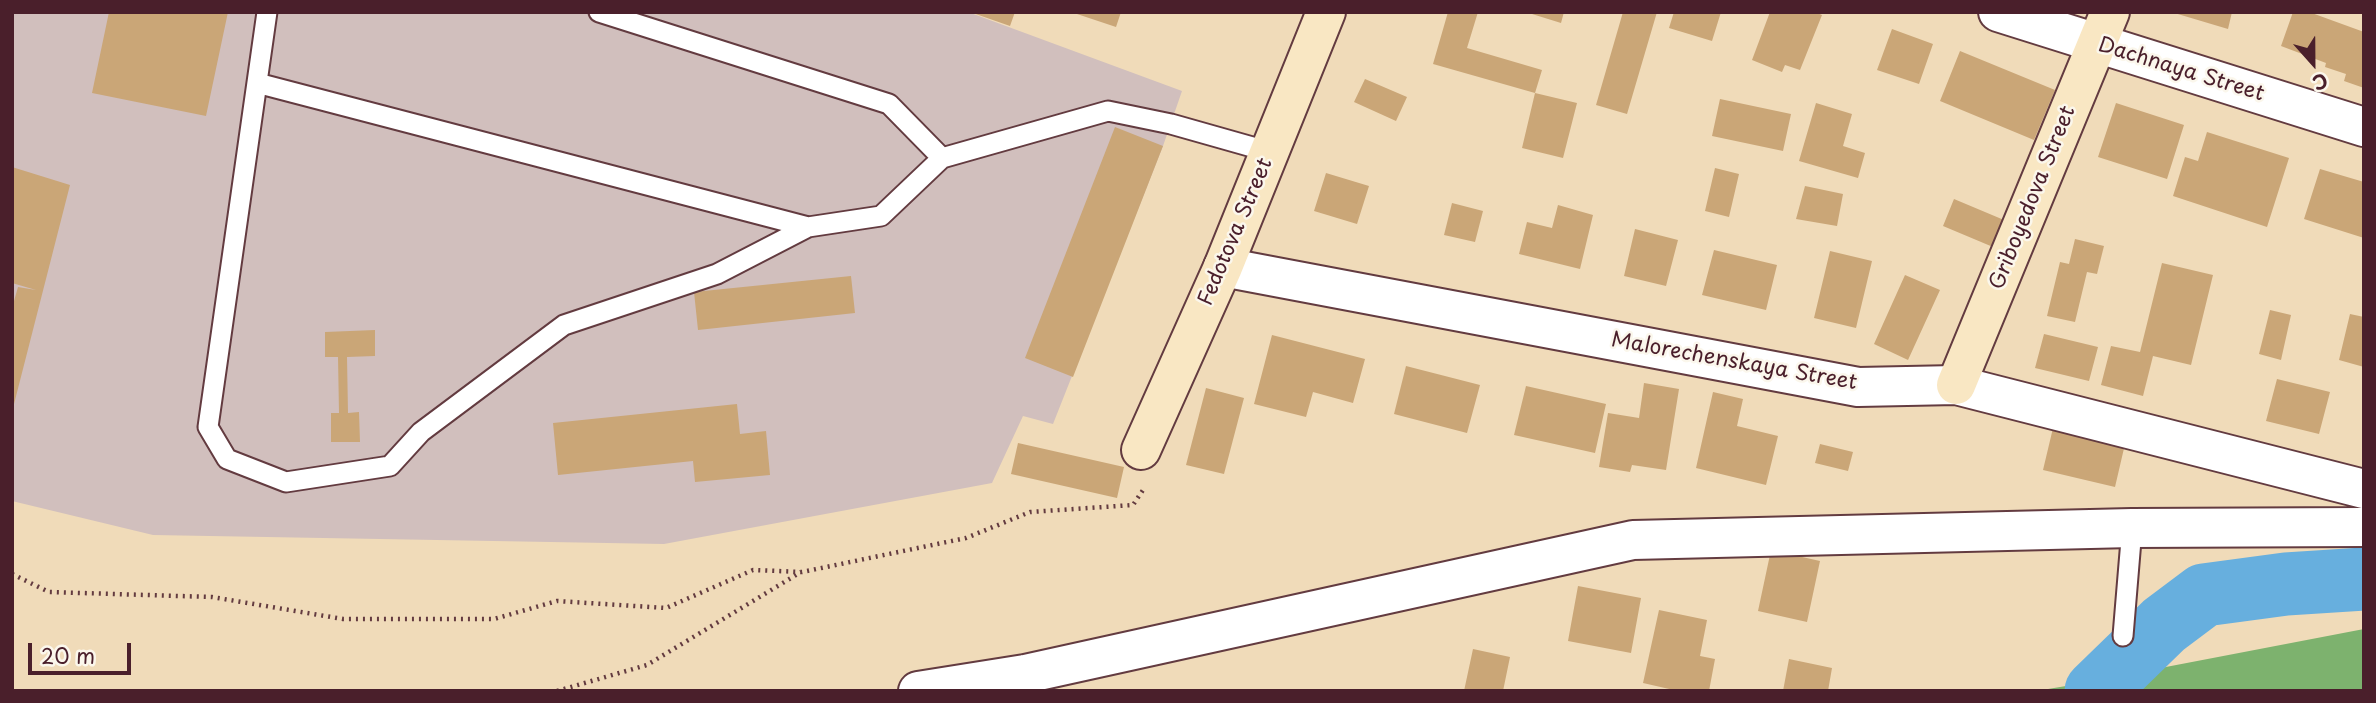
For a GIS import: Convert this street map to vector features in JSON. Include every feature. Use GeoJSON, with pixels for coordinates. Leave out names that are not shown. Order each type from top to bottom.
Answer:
{"type":"FeatureCollection","features":[{"type":"Feature","properties":{"kind":"street","name":"Fedotova Street"},"geometry":{"type":"LineString","coordinates":[[1141,450],[1223,267],[1326,12]]}},
{"type":"Feature","properties":{"kind":"street","name":"Dachnaya Street"},"geometry":{"type":"LineString","coordinates":[[1998,12],[2103,28],[2364,127]]}},
{"type":"Feature","properties":{"kind":"street","name":"Griboyedova Street"},"geometry":{"type":"LineString","coordinates":[[1956,385],[2103,28]]}},
{"type":"Feature","properties":{"kind":"street","name":"Malorechenskaya Street"},"geometry":{"type":"LineString","coordinates":[[1223,267],[1858,387],[1956,385],[2364,489]]}},
{"type":"Feature","properties":{"kind":"street"},"geometry":{"type":"LineString","coordinates":[[918,691],[1027,682],[1633,540],[2132,528],[2364,527]]}},
{"type":"Feature","properties":{"kind":"lane"},"geometry":{"type":"LineString","coordinates":[[267,12],[208,427],[227,459],[286,482],[390,466],[421,432],[564,325],[717,274],[808,227],[881,216],[942,158],[1108,111],[1171,124],[1269,152]]}},
{"type":"Feature","properties":{"kind":"lane"},"geometry":{"type":"LineString","coordinates":[[599,12],[889,104],[942,158]]}},
{"type":"Feature","properties":{"kind":"lane"},"geometry":{"type":"LineString","coordinates":[[257,83],[808,227]]}},
{"type":"Feature","properties":{"kind":"lane"},"geometry":{"type":"LineString","coordinates":[[2123,636],[2132,528]]}},
{"type":"Feature","properties":{"kind":"path"},"geometry":{"type":"LineString","coordinates":[[12,574],[49,592],[212,597],[343,619],[494,619],[557,601],[666,608],[753,570],[802,572],[966,538],[1030,512],[1133,505],[1148,481],[1141,450]]}},
{"type":"Feature","properties":{"kind":"path"},"geometry":{"type":"LineString","coordinates":[[557,691],[647,665],[802,572]]}},
{"type":"Feature","properties":{"kind":"shaded area"},"geometry":{"type":"Polygon","coordinates":[[[12,12],[968,12],[1182,91],[1163,146],[1053,424],[1023,416],[992,483],[664,544],[153,535],[12,501],[12,12]]]}},
{"type":"Feature","properties":{"kind":"green space"},"geometry":{"type":"Polygon","coordinates":[[[2364,629],[2364,691],[2036,691],[2072,685],[2364,629]]]}},
{"type":"Feature","properties":{"kind":"building"},"geometry":{"type":"Polygon","coordinates":[[[109,12],[228,12],[206,116],[92,93],[109,12]]]}},
{"type":"Feature","properties":{"kind":"building"},"geometry":{"type":"Polygon","coordinates":[[[970,12],[1015,12],[1010,26],[970,12]]]}},
{"type":"Feature","properties":{"kind":"building"},"geometry":{"type":"Polygon","coordinates":[[[1071,12],[1121,12],[1116,27],[1071,12]]]}},
{"type":"Feature","properties":{"kind":"building"},"geometry":{"type":"Polygon","coordinates":[[[1448,12],[1478,12],[1467,48],[1542,70],[1535,93],[1433,64],[1448,12]]]}},
{"type":"Feature","properties":{"kind":"building"},"geometry":{"type":"Polygon","coordinates":[[[1564,12],[1561,23],[1532,14],[1564,12]]]}},
{"type":"Feature","properties":{"kind":"building"},"geometry":{"type":"Polygon","coordinates":[[[1623,12],[1657,12],[1627,114],[1596,105],[1623,12]]]}},
{"type":"Feature","properties":{"kind":"building"},"geometry":{"type":"Polygon","coordinates":[[[1674,12],[1721,12],[1712,41],[1669,28],[1674,12]]]}},
{"type":"Feature","properties":{"kind":"building"},"geometry":{"type":"Polygon","coordinates":[[[1770,12],[1815,12],[1822,15],[1800,70],[1785,65],[1782,72],[1752,60],[1770,12]]]}},
{"type":"Feature","properties":{"kind":"building"},"geometry":{"type":"Polygon","coordinates":[[[2171,12],[2232,12],[2228,29],[2171,12]]]}},
{"type":"Feature","properties":{"kind":"building"},"geometry":{"type":"Polygon","coordinates":[[[2293,12],[2309,12],[2364,32],[2364,88],[2344,81],[2346,74],[2325,67],[2326,63],[2281,46],[2293,12]]]}},
{"type":"Feature","properties":{"kind":"building"},"geometry":{"type":"Polygon","coordinates":[[[1892,29],[1933,44],[1919,84],[1877,70],[1892,29]]]}},
{"type":"Feature","properties":{"kind":"building"},"geometry":{"type":"Polygon","coordinates":[[[1960,51],[2055,90],[2034,140],[1940,101],[1960,51]]]}},
{"type":"Feature","properties":{"kind":"building"},"geometry":{"type":"Polygon","coordinates":[[[1365,79],[1407,97],[1396,121],[1354,102],[1365,79]]]}},
{"type":"Feature","properties":{"kind":"building"},"geometry":{"type":"Polygon","coordinates":[[[1535,93],[1577,103],[1563,158],[1522,148],[1535,93]]]}},
{"type":"Feature","properties":{"kind":"building"},"geometry":{"type":"Polygon","coordinates":[[[1720,99],[1791,114],[1783,151],[1712,136],[1720,99]]]}},
{"type":"Feature","properties":{"kind":"building"},"geometry":{"type":"Polygon","coordinates":[[[1816,103],[1852,114],[1843,146],[1865,153],[1858,178],[1799,161],[1816,103]]]}},
{"type":"Feature","properties":{"kind":"building"},"geometry":{"type":"Polygon","coordinates":[[[2116,103],[2184,125],[2167,179],[2098,157],[2116,103]]]}},
{"type":"Feature","properties":{"kind":"building"},"geometry":{"type":"Polygon","coordinates":[[[1115,127],[1163,146],[1073,377],[1025,358],[1115,127]]]}},
{"type":"Feature","properties":{"kind":"building"},"geometry":{"type":"Polygon","coordinates":[[[2207,132],[2289,158],[2267,227],[2173,196],[2185,157],[2198,161],[2207,132]]]}},
{"type":"Feature","properties":{"kind":"building"},"geometry":{"type":"Polygon","coordinates":[[[12,167],[70,185],[13,408],[12,308],[18,287],[36,290],[12,283],[12,167]]]}},
{"type":"Feature","properties":{"kind":"building"},"geometry":{"type":"Polygon","coordinates":[[[1715,168],[1739,174],[1729,217],[1705,211],[1715,168]]]}},
{"type":"Feature","properties":{"kind":"building"},"geometry":{"type":"Polygon","coordinates":[[[2320,169],[2364,182],[2364,238],[2304,219],[2320,169]]]}},
{"type":"Feature","properties":{"kind":"building"},"geometry":{"type":"Polygon","coordinates":[[[1326,173],[1369,186],[1357,224],[1314,211],[1326,173]]]}},
{"type":"Feature","properties":{"kind":"building"},"geometry":{"type":"Polygon","coordinates":[[[1805,186],[1843,194],[1837,226],[1796,219],[1805,186]]]}},
{"type":"Feature","properties":{"kind":"building"},"geometry":{"type":"Polygon","coordinates":[[[1954,199],[2004,220],[1993,247],[1943,226],[1954,199]]]}},
{"type":"Feature","properties":{"kind":"building"},"geometry":{"type":"Polygon","coordinates":[[[1452,203],[1483,211],[1475,242],[1444,235],[1452,203]]]}},
{"type":"Feature","properties":{"kind":"building"},"geometry":{"type":"Polygon","coordinates":[[[1558,205],[1593,215],[1580,269],[1519,254],[1527,222],[1552,228],[1558,205]]]}},
{"type":"Feature","properties":{"kind":"building"},"geometry":{"type":"Polygon","coordinates":[[[1635,229],[1678,240],[1666,286],[1624,276],[1635,229]]]}},
{"type":"Feature","properties":{"kind":"building"},"geometry":{"type":"Polygon","coordinates":[[[2075,239],[2104,246],[2097,274],[2087,272],[2075,322],[2047,316],[2060,262],[2069,264],[2075,239]]]}},
{"type":"Feature","properties":{"kind":"building"},"geometry":{"type":"Polygon","coordinates":[[[1714,250],[1777,265],[1766,310],[1702,295],[1714,250]]]}},
{"type":"Feature","properties":{"kind":"building"},"geometry":{"type":"Polygon","coordinates":[[[1830,251],[1872,261],[1856,328],[1814,318],[1830,251]]]}},
{"type":"Feature","properties":{"kind":"building"},"geometry":{"type":"Polygon","coordinates":[[[2162,263],[2213,275],[2191,365],[2153,356],[2143,396],[2101,385],[2111,346],[2140,352],[2162,263]]]}},
{"type":"Feature","properties":{"kind":"building"},"geometry":{"type":"Polygon","coordinates":[[[1905,275],[1940,290],[1908,360],[1874,344],[1905,275]]]}},
{"type":"Feature","properties":{"kind":"building"},"geometry":{"type":"Polygon","coordinates":[[[851,276],[855,313],[698,330],[694,292],[851,276]]]}},
{"type":"Feature","properties":{"kind":"building"},"geometry":{"type":"Polygon","coordinates":[[[2270,310],[2291,315],[2281,360],[2259,354],[2270,310]]]}},
{"type":"Feature","properties":{"kind":"building"},"geometry":{"type":"Polygon","coordinates":[[[2350,314],[2364,317],[2364,367],[2339,360],[2350,314]]]}},
{"type":"Feature","properties":{"kind":"building"},"geometry":{"type":"Polygon","coordinates":[[[375,330],[375,356],[347,357],[348,413],[359,412],[360,442],[331,442],[331,413],[339,413],[338,357],[325,357],[325,332],[375,330]]]}},
{"type":"Feature","properties":{"kind":"building"},"geometry":{"type":"Polygon","coordinates":[[[2044,334],[2098,347],[2089,381],[2035,368],[2044,334]]]}},
{"type":"Feature","properties":{"kind":"building"},"geometry":{"type":"Polygon","coordinates":[[[1272,335],[1365,359],[1353,403],[1313,392],[1306,417],[1254,404],[1272,335]]]}},
{"type":"Feature","properties":{"kind":"building"},"geometry":{"type":"Polygon","coordinates":[[[1406,366],[1480,385],[1467,433],[1394,414],[1406,366]]]}},
{"type":"Feature","properties":{"kind":"building"},"geometry":{"type":"Polygon","coordinates":[[[2277,379],[2330,392],[2319,434],[2266,421],[2277,379]]]}},
{"type":"Feature","properties":{"kind":"building"},"geometry":{"type":"Polygon","coordinates":[[[1644,383],[1679,389],[1666,470],[1632,465],[1630,472],[1599,467],[1608,413],[1639,418],[1644,383]]]}},
{"type":"Feature","properties":{"kind":"building"},"geometry":{"type":"Polygon","coordinates":[[[1526,386],[1606,404],[1595,453],[1514,435],[1526,386]]]}},
{"type":"Feature","properties":{"kind":"building"},"geometry":{"type":"Polygon","coordinates":[[[1206,388],[1244,398],[1224,474],[1186,465],[1206,388]]]}},
{"type":"Feature","properties":{"kind":"building"},"geometry":{"type":"Polygon","coordinates":[[[1713,392],[1743,399],[1737,426],[1778,436],[1766,485],[1696,468],[1713,392]]]}},
{"type":"Feature","properties":{"kind":"building"},"geometry":{"type":"Polygon","coordinates":[[[737,404],[740,434],[766,431],[770,475],[695,482],[693,461],[558,475],[553,423],[737,404]]]}},
{"type":"Feature","properties":{"kind":"building"},"geometry":{"type":"Polygon","coordinates":[[[2053,428],[2125,444],[2115,487],[2043,470],[2053,428]]]}},
{"type":"Feature","properties":{"kind":"building"},"geometry":{"type":"Polygon","coordinates":[[[1018,443],[1124,467],[1117,498],[1011,474],[1018,443]]]}},
{"type":"Feature","properties":{"kind":"building"},"geometry":{"type":"Polygon","coordinates":[[[1820,444],[1853,452],[1848,471],[1815,463],[1820,444]]]}},
{"type":"Feature","properties":{"kind":"building"},"geometry":{"type":"Polygon","coordinates":[[[1771,550],[1820,561],[1807,622],[1758,611],[1771,550]]]}},
{"type":"Feature","properties":{"kind":"building"},"geometry":{"type":"Polygon","coordinates":[[[1578,586],[1641,598],[1631,653],[1568,641],[1578,586]]]}},
{"type":"Feature","properties":{"kind":"building"},"geometry":{"type":"Polygon","coordinates":[[[1659,610],[1707,620],[1700,656],[1715,659],[1709,691],[1678,691],[1643,683],[1659,610]]]}},
{"type":"Feature","properties":{"kind":"building"},"geometry":{"type":"Polygon","coordinates":[[[1473,649],[1510,657],[1503,691],[1464,691],[1473,649]]]}},
{"type":"Feature","properties":{"kind":"building"},"geometry":{"type":"Polygon","coordinates":[[[1789,659],[1832,668],[1828,691],[1783,691],[1789,659]]]}},
{"type":"Feature","properties":{"kind":"waterway"},"geometry":{"type":"LineString","coordinates":[[2096,691],[2164,625],[2204,595],[2286,584],[2364,579]]}}]}
